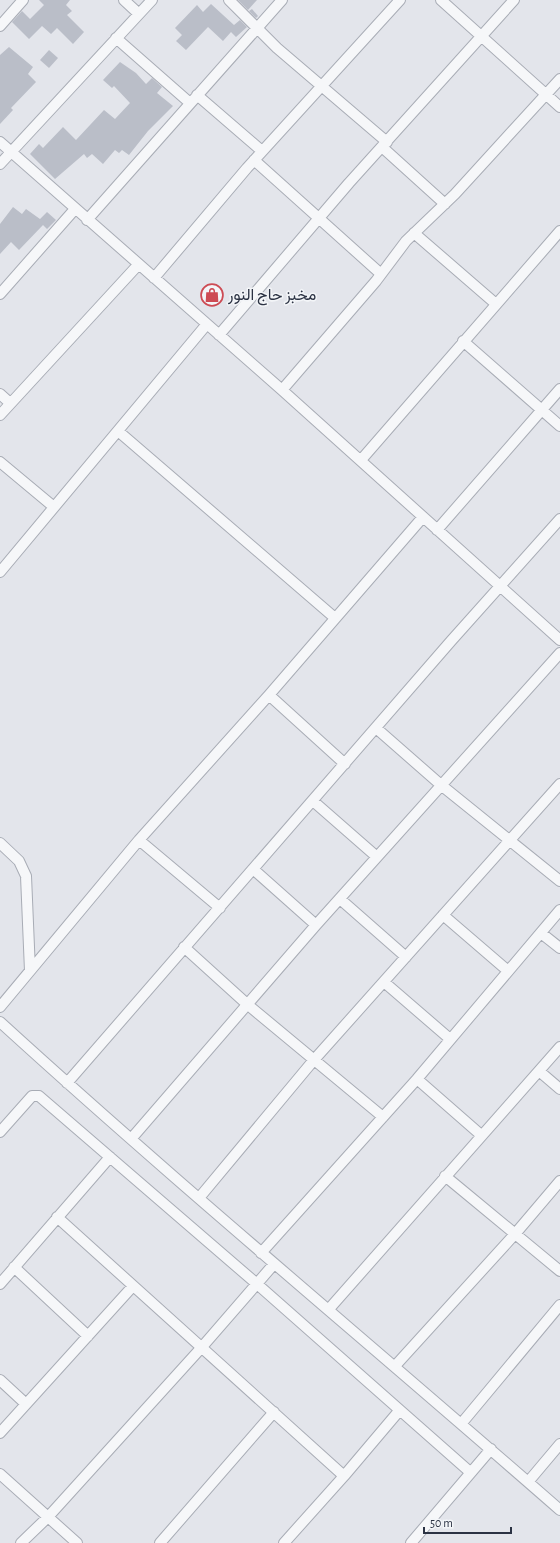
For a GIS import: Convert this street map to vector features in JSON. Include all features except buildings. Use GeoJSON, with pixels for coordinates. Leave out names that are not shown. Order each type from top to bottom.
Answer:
{"type":"FeatureCollection","features":[{"type":"Feature","properties":{"kind":"street"},"geometry":{"type":"LineString","coordinates":[[0,26],[23,0]]}},
{"type":"Feature","properties":{"kind":"street"},"geometry":{"type":"LineString","coordinates":[[124,0],[139,14]]}},
{"type":"Feature","properties":{"kind":"street"},"geometry":{"type":"LineString","coordinates":[[0,164],[152,0]]}},
{"type":"Feature","properties":{"kind":"street"},"geometry":{"type":"LineString","coordinates":[[229,0],[277,48],[322,85],[445,204]]}},
{"type":"Feature","properties":{"kind":"street"},"geometry":{"type":"LineString","coordinates":[[87,220],[197,95],[258,29],[282,0]]}},
{"type":"Feature","properties":{"kind":"street"},"geometry":{"type":"LineString","coordinates":[[154,278],[254,160],[400,0]]}},
{"type":"Feature","properties":{"kind":"street"},"geometry":{"type":"LineString","coordinates":[[441,0],[560,106]]}},
{"type":"Feature","properties":{"kind":"street"},"geometry":{"type":"LineString","coordinates":[[219,335],[319,218],[514,0]]}},
{"type":"Feature","properties":{"kind":"street"},"geometry":{"type":"LineString","coordinates":[[116,38],[190,103]]}},
{"type":"Feature","properties":{"kind":"street"},"geometry":{"type":"LineString","coordinates":[[282,390],[382,274],[406,240],[445,204],[560,79]]}},
{"type":"Feature","properties":{"kind":"street"},"geometry":{"type":"LineString","coordinates":[[197,95],[262,151]]}},
{"type":"Feature","properties":{"kind":"street"},"geometry":{"type":"LineString","coordinates":[[0,142],[361,460],[560,640]]}},
{"type":"Feature","properties":{"kind":"street"},"geometry":{"type":"LineString","coordinates":[[254,160],[382,274]]}},
{"type":"Feature","properties":{"kind":"street"},"geometry":{"type":"LineString","coordinates":[[0,294],[75,209]]}},
{"type":"Feature","properties":{"kind":"street"},"geometry":{"type":"LineString","coordinates":[[361,460],[560,232]]}},
{"type":"Feature","properties":{"kind":"street"},"geometry":{"type":"LineString","coordinates":[[414,233],[496,304]]}},
{"type":"Feature","properties":{"kind":"street"},"geometry":{"type":"LineString","coordinates":[[0,415],[138,265]]}},
{"type":"Feature","properties":{"kind":"street"},"geometry":{"type":"LineString","coordinates":[[0,572],[207,324]]}},
{"type":"Feature","properties":{"kind":"street"},"geometry":{"type":"LineString","coordinates":[[464,341],[560,426]]}},
{"type":"Feature","properties":{"kind":"street"},"geometry":{"type":"LineString","coordinates":[[437,530],[560,389]]}},
{"type":"Feature","properties":{"kind":"street"},"geometry":{"type":"LineString","coordinates":[[0,394],[10,403]]}},
{"type":"Feature","properties":{"kind":"street"},"geometry":{"type":"LineString","coordinates":[[118,431],[335,618]]}},
{"type":"Feature","properties":{"kind":"street"},"geometry":{"type":"LineString","coordinates":[[0,462],[54,507]]}},
{"type":"Feature","properties":{"kind":"street"},"geometry":{"type":"LineString","coordinates":[[0,1008],[139,840],[269,695],[423,517]]}},
{"type":"Feature","properties":{"kind":"street"},"geometry":{"type":"LineString","coordinates":[[67,1082],[499,586],[560,519]]}},
{"type":"Feature","properties":{"kind":"street"},"geometry":{"type":"LineString","coordinates":[[131,1139],[316,925],[560,654]]}},
{"type":"Feature","properties":{"kind":"street"},"geometry":{"type":"LineString","coordinates":[[269,695],[344,764]]}},
{"type":"Feature","properties":{"kind":"street"},"geometry":{"type":"LineString","coordinates":[[376,728],[441,785],[560,881]]}},
{"type":"Feature","properties":{"kind":"street"},"geometry":{"type":"LineString","coordinates":[[199,1198],[313,1061],[560,784]]}},
{"type":"Feature","properties":{"kind":"street"},"geometry":{"type":"LineString","coordinates":[[313,801],[377,857]]}},
{"type":"Feature","properties":{"kind":"street"},"geometry":{"type":"LineString","coordinates":[[139,840],[220,908]]}},
{"type":"Feature","properties":{"kind":"street"},"geometry":{"type":"LineString","coordinates":[[0,843],[18,862],[26,876],[30,971]]}},
{"type":"Feature","properties":{"kind":"street"},"geometry":{"type":"LineString","coordinates":[[252,869],[316,925]]}},
{"type":"Feature","properties":{"kind":"street"},"geometry":{"type":"LineString","coordinates":[[340,899],[406,957]]}},
{"type":"Feature","properties":{"kind":"street"},"geometry":{"type":"LineString","coordinates":[[261,1253],[417,1079],[560,910]]}},
{"type":"Feature","properties":{"kind":"street"},"geometry":{"type":"LineString","coordinates":[[443,915],[508,972]]}},
{"type":"Feature","properties":{"kind":"street"},"geometry":{"type":"LineString","coordinates":[[541,933],[560,948]]}},
{"type":"Feature","properties":{"kind":"street"},"geometry":{"type":"LineString","coordinates":[[184,947],[313,1061],[383,1117]]}},
{"type":"Feature","properties":{"kind":"street"},"geometry":{"type":"LineString","coordinates":[[384,982],[450,1039]]}},
{"type":"Feature","properties":{"kind":"street"},"geometry":{"type":"LineString","coordinates":[[0,1022],[261,1253],[329,1309],[560,1510]]}},
{"type":"Feature","properties":{"kind":"street"},"geometry":{"type":"LineString","coordinates":[[329,1309],[560,1047]]}},
{"type":"Feature","properties":{"kind":"street"},"geometry":{"type":"LineString","coordinates":[[539,1071],[560,1089]]}},
{"type":"Feature","properties":{"kind":"street"},"geometry":{"type":"LineString","coordinates":[[417,1079],[481,1135]]}},
{"type":"Feature","properties":{"kind":"street"},"geometry":{"type":"LineString","coordinates":[[0,1132],[32,1096],[36,1095],[257,1284],[399,1411],[470,1472]]}},
{"type":"Feature","properties":{"kind":"street"},"geometry":{"type":"LineString","coordinates":[[0,1284],[110,1157]]}},
{"type":"Feature","properties":{"kind":"street"},"geometry":{"type":"LineString","coordinates":[[445,1176],[560,1271]]}},
{"type":"Feature","properties":{"kind":"street"},"geometry":{"type":"LineString","coordinates":[[395,1366],[515,1234],[560,1180]]}},
{"type":"Feature","properties":{"kind":"street"},"geometry":{"type":"LineString","coordinates":[[57,1217],[344,1476]]}},
{"type":"Feature","properties":{"kind":"street"},"geometry":{"type":"LineString","coordinates":[[22,1543],[48,1517],[202,1347],[274,1264]]}},
{"type":"Feature","properties":{"kind":"street"},"geometry":{"type":"LineString","coordinates":[[14,1267],[88,1336]]}},
{"type":"Feature","properties":{"kind":"street"},"geometry":{"type":"LineString","coordinates":[[0,1433],[133,1286]]}},
{"type":"Feature","properties":{"kind":"street"},"geometry":{"type":"LineString","coordinates":[[461,1424],[560,1305]]}},
{"type":"Feature","properties":{"kind":"street"},"geometry":{"type":"LineString","coordinates":[[0,1380],[26,1404]]}},
{"type":"Feature","properties":{"kind":"street"},"geometry":{"type":"LineString","coordinates":[[284,1543],[344,1476],[399,1411]]}},
{"type":"Feature","properties":{"kind":"street"},"geometry":{"type":"LineString","coordinates":[[160,1543],[274,1412]]}},
{"type":"Feature","properties":{"kind":"street"},"geometry":{"type":"LineString","coordinates":[[528,1482],[560,1444]]}},
{"type":"Feature","properties":{"kind":"street"},"geometry":{"type":"LineString","coordinates":[[411,1543],[491,1449]]}},
{"type":"Feature","properties":{"kind":"street"},"geometry":{"type":"LineString","coordinates":[[0,1474],[77,1543]]}},
{"type":"Feature","properties":{"kind":"place","name":"مخبز حاج النور"},"geometry":{"type":"Point","coordinates":[212,295]}}]}
